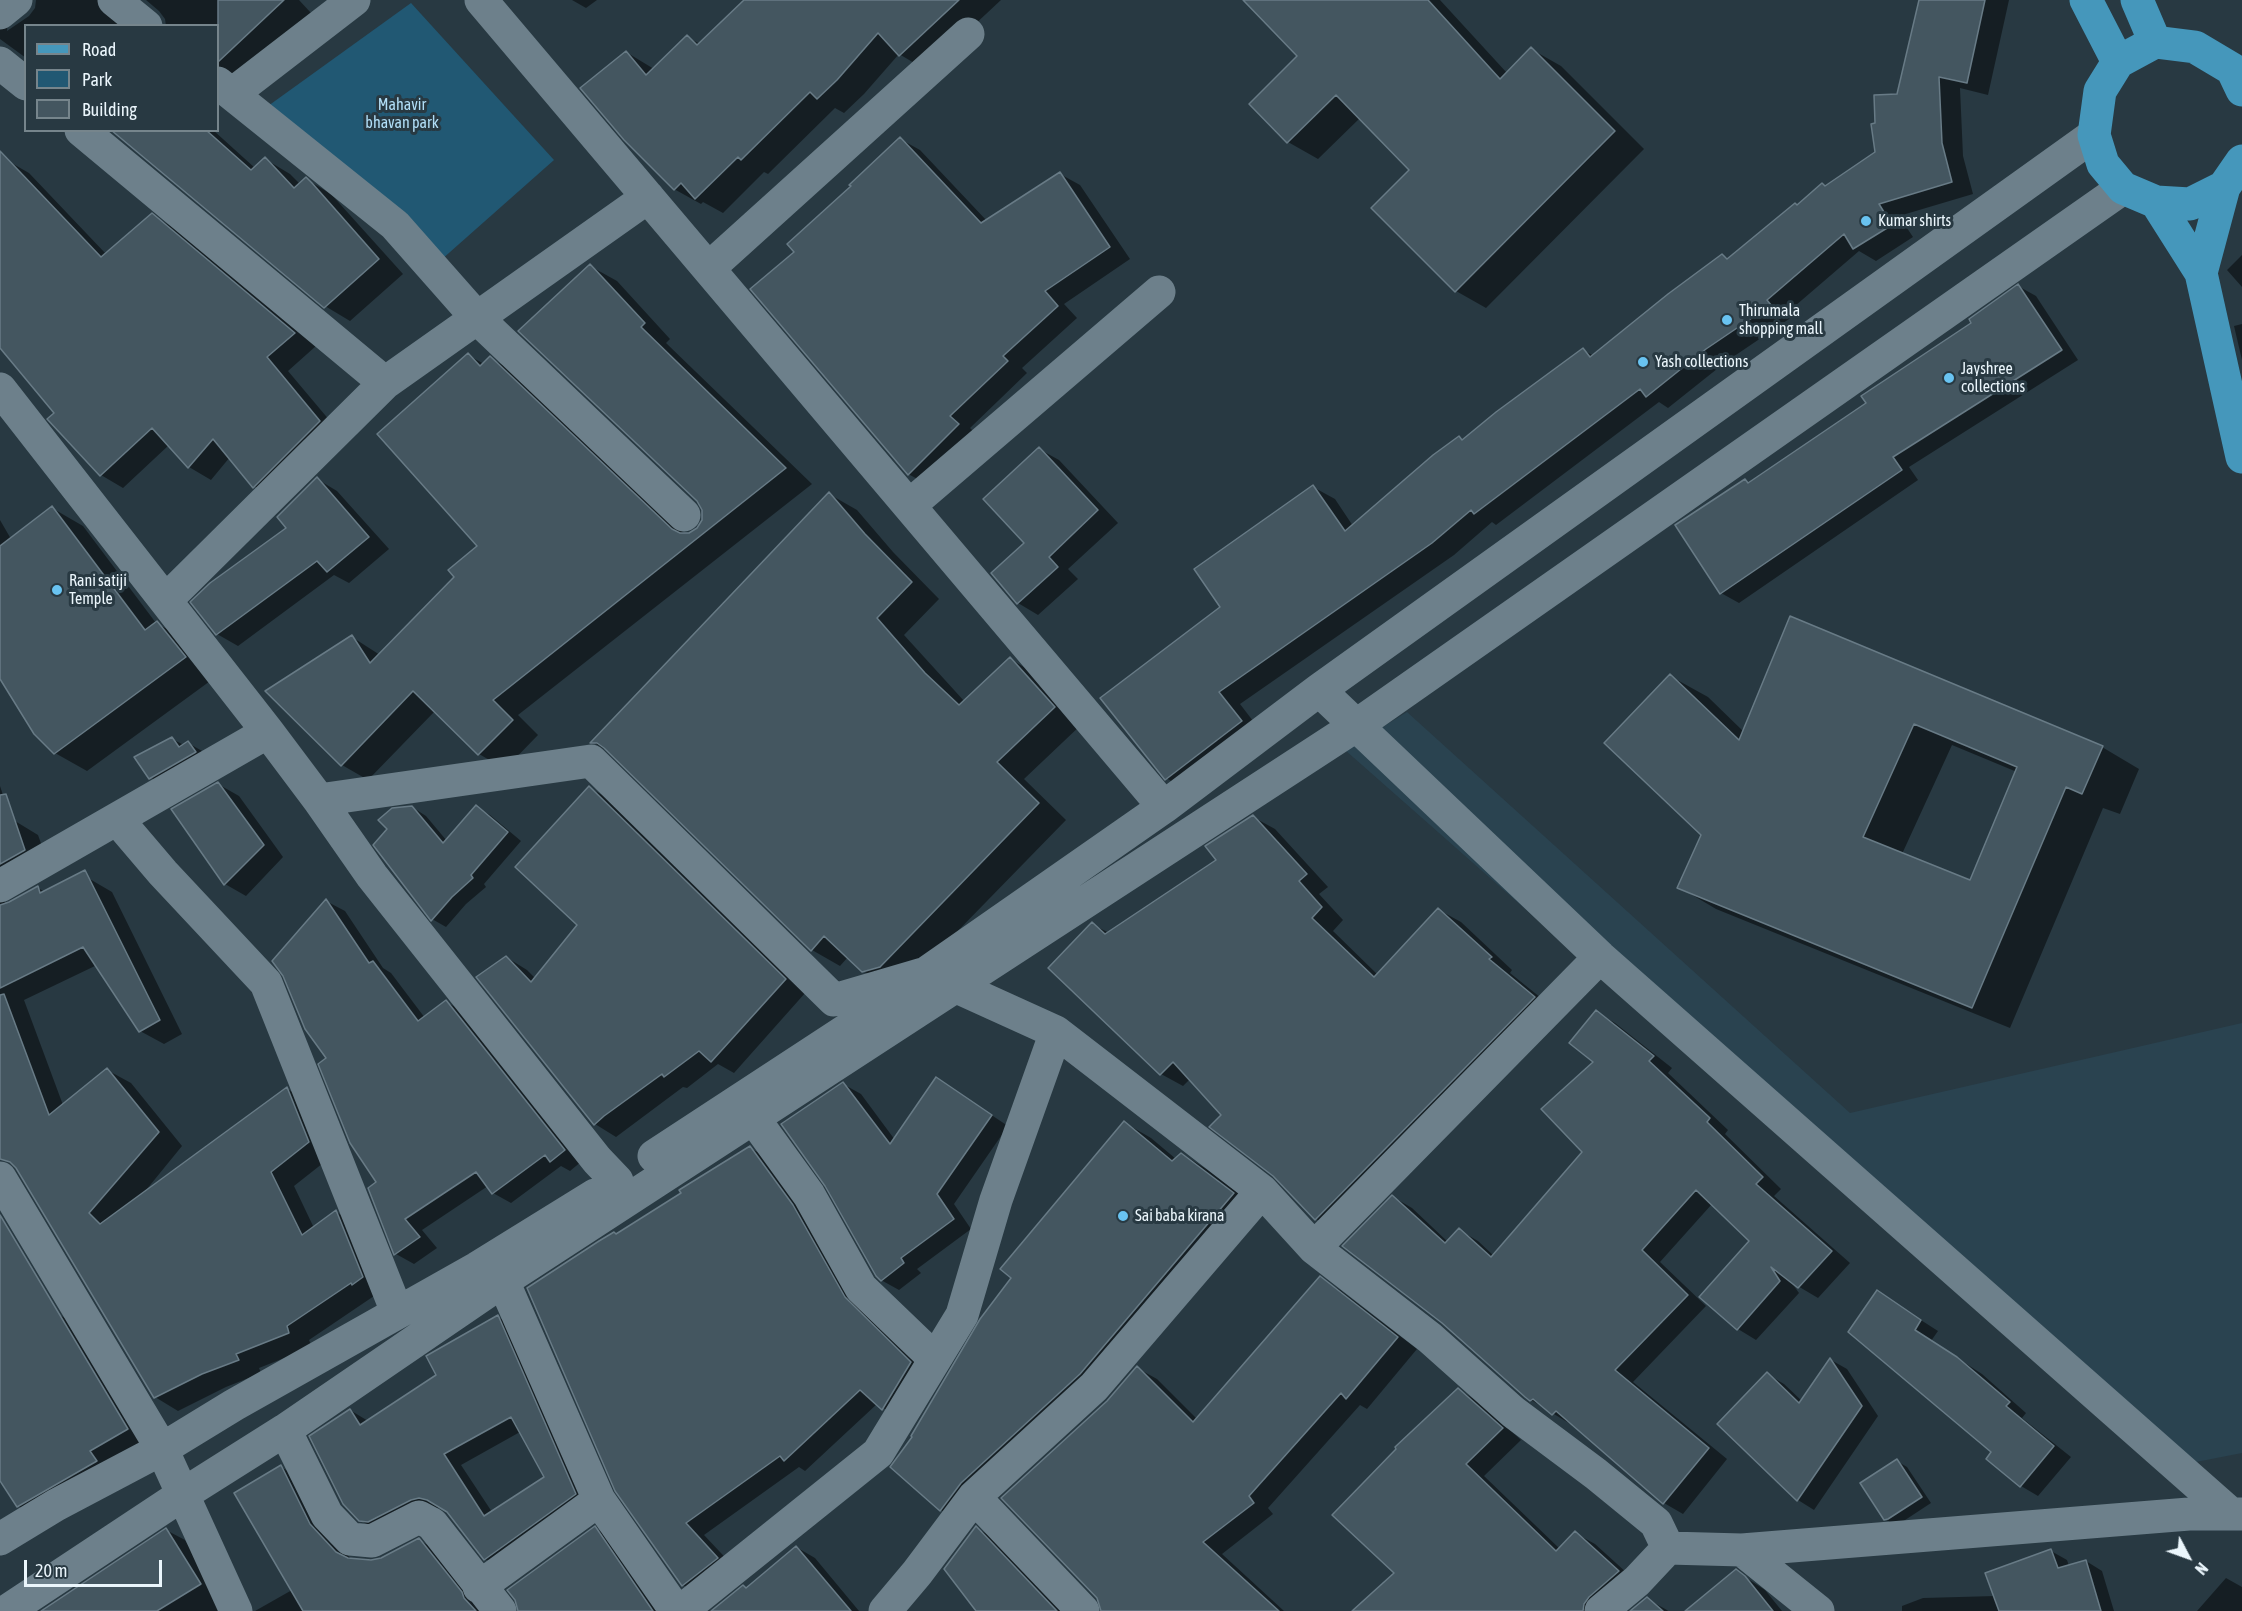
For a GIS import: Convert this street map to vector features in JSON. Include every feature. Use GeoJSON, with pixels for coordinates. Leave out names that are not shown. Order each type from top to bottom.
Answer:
{"type":"FeatureCollection","features":[{"type":"Feature","properties":{"kind":"main road"},"geometry":{"type":"LineString","coordinates":[[2086,0],[2118,62]]}},
{"type":"Feature","properties":{"kind":"main road"},"geometry":{"type":"LineString","coordinates":[[2136,0],[2155,42]]}},
{"type":"Feature","properties":{"kind":"main road"},"geometry":{"type":"LineString","coordinates":[[2233,174],[2190,204],[2156,202],[2122,188],[2103,164],[2094,135],[2100,91],[2118,62],[2155,42],[2195,47],[2239,75]]}},
{"type":"Feature","properties":{"kind":"main road"},"geometry":{"type":"LineString","coordinates":[[2201,273],[2233,174]]}},
{"type":"Feature","properties":{"kind":"main road"},"geometry":{"type":"LineString","coordinates":[[2156,202],[2201,273],[2242,457]]}},
{"type":"Feature","properties":{"kind":"street"},"geometry":{"type":"LineString","coordinates":[[0,12],[16,0]]}},
{"type":"Feature","properties":{"kind":"street"},"geometry":{"type":"LineString","coordinates":[[114,0],[144,24]]}},
{"type":"Feature","properties":{"kind":"street"},"geometry":{"type":"LineString","coordinates":[[354,0],[225,88],[394,225],[478,319],[684,515]]}},
{"type":"Feature","properties":{"kind":"street"},"geometry":{"type":"LineString","coordinates":[[481,0],[1164,807]]}},
{"type":"Feature","properties":{"kind":"street"},"geometry":{"type":"LineString","coordinates":[[709,268],[968,34]]}},
{"type":"Feature","properties":{"kind":"street"},"geometry":{"type":"LineString","coordinates":[[0,63],[24,82]]}},
{"type":"Feature","properties":{"kind":"street"},"geometry":{"type":"LineString","coordinates":[[83,132],[385,383]]}},
{"type":"Feature","properties":{"kind":"street"},"geometry":{"type":"LineString","coordinates":[[0,1539],[56,1505],[162,1449],[397,1312],[490,1275],[746,1108],[926,973],[1164,807],[1319,690],[2094,135]]}},
{"type":"Feature","properties":{"kind":"street"},"geometry":{"type":"LineString","coordinates":[[7,1611],[285,1430],[617,1181],[956,987],[1357,725],[2122,188]]}},
{"type":"Feature","properties":{"kind":"street"},"geometry":{"type":"LineString","coordinates":[[166,600],[385,383],[648,197]]}},
{"type":"Feature","properties":{"kind":"street"},"geometry":{"type":"LineString","coordinates":[[910,505],[1159,292]]}},
{"type":"Feature","properties":{"kind":"street"},"geometry":{"type":"LineString","coordinates":[[0,389],[320,800],[372,876],[597,1160],[617,1181]]}},
{"type":"Feature","properties":{"kind":"street"},"geometry":{"type":"LineString","coordinates":[[1319,690],[1600,957],[2236,1514]]}},
{"type":"Feature","properties":{"kind":"street"},"geometry":{"type":"LineString","coordinates":[[0,886],[268,732]]}},
{"type":"Feature","properties":{"kind":"street"},"geometry":{"type":"LineString","coordinates":[[320,800],[591,761],[834,1000],[926,973],[1056,1032],[1262,1191],[1314,1248],[1430,1338],[1513,1412],[1596,1474],[1656,1523],[1668,1548]]}},
{"type":"Feature","properties":{"kind":"street"},"geometry":{"type":"LineString","coordinates":[[117,819],[163,873],[266,983],[397,1312]]}},
{"type":"Feature","properties":{"kind":"street"},"geometry":{"type":"LineString","coordinates":[[1314,1248],[1600,957]]}},
{"type":"Feature","properties":{"kind":"street"},"geometry":{"type":"LineString","coordinates":[[681,1611],[878,1453],[962,1315],[996,1200],[1056,1032]]}},
{"type":"Feature","properties":{"kind":"street"},"geometry":{"type":"LineString","coordinates":[[746,1108],[809,1195],[861,1288],[935,1359]]}},
{"type":"Feature","properties":{"kind":"street"},"geometry":{"type":"LineString","coordinates":[[0,1178],[162,1449],[236,1611]]}},
{"type":"Feature","properties":{"kind":"street"},"geometry":{"type":"LineString","coordinates":[[885,1611],[917,1574],[974,1497],[1094,1387],[1262,1191]]}},
{"type":"Feature","properties":{"kind":"street"},"geometry":{"type":"LineString","coordinates":[[490,1275],[599,1500],[676,1611]]}},
{"type":"Feature","properties":{"kind":"street"},"geometry":{"type":"LineString","coordinates":[[285,1430],[327,1515],[350,1539],[372,1541],[419,1517],[432,1524],[489,1599],[599,1500]]}},
{"type":"Feature","properties":{"kind":"street"},"geometry":{"type":"LineString","coordinates":[[974,1497],[1083,1611]]}},
{"type":"Feature","properties":{"kind":"street"},"geometry":{"type":"LineString","coordinates":[[1601,1611],[1638,1581],[1668,1548],[1742,1550],[2189,1514],[2236,1514]]}},
{"type":"Feature","properties":{"kind":"street"},"geometry":{"type":"LineString","coordinates":[[1742,1550],[1818,1611]]}},
{"type":"Feature","properties":{"kind":"shaded area"},"geometry":{"type":"Polygon","coordinates":[[[1407,712],[1850,1113],[2242,1023],[2242,1453],[2160,1469],[1345,750],[1407,712]]]}},
{"type":"Feature","properties":{"kind":"green space","name":"Mahavir bhavan park"},"geometry":{"type":"Polygon","coordinates":[[[411,3],[554,160],[441,260],[268,106],[411,3]]]}},
{"type":"Feature","properties":{"kind":"building"},"geometry":{"type":"Polygon","coordinates":[[[218,0],[284,0],[219,61],[218,0]]]}},
{"type":"Feature","properties":{"kind":"building"},"geometry":{"type":"Polygon","coordinates":[[[744,0],[959,0],[899,56],[878,33],[817,99],[810,92],[741,160],[738,157],[695,199],[681,183],[674,190],[624,140],[580,88],[626,51],[646,75],[687,35],[697,45],[744,0]]]}},
{"type":"Feature","properties":{"kind":"building"},"geometry":{"type":"Polygon","coordinates":[[[1243,0],[1428,0],[1500,79],[1531,47],[1615,131],[1455,292],[1371,208],[1409,170],[1336,95],[1287,143],[1249,104],[1297,56],[1243,0]]]}},
{"type":"Feature","properties":{"kind":"building"},"geometry":{"type":"Polygon","coordinates":[[[1919,0],[1985,0],[1967,83],[1939,77],[1942,143],[1952,182],[1879,204],[1892,225],[1853,249],[1844,234],[1767,300],[1771,305],[1706,349],[1646,397],[1640,389],[1474,514],[1471,510],[1432,543],[1219,692],[1242,721],[1165,780],[1100,698],[1220,607],[1194,569],[1313,485],[1345,531],[1433,455],[1459,436],[1462,440],[1583,348],[1590,357],[1722,254],[1727,259],[1822,183],[1825,186],[1875,152],[1871,124],[1875,123],[1874,95],[1897,94],[1919,0]]]}},
{"type":"Feature","properties":{"kind":"building"},"geometry":{"type":"Polygon","coordinates":[[[113,132],[208,132],[251,170],[265,157],[294,188],[306,177],[379,259],[324,308],[113,132]]]}},
{"type":"Feature","properties":{"kind":"building"},"geometry":{"type":"Polygon","coordinates":[[[900,137],[981,223],[1060,172],[1110,247],[1045,291],[1058,306],[1003,356],[1008,361],[950,416],[959,424],[908,475],[750,289],[794,252],[787,244],[851,186],[849,185],[900,137]]]}},
{"type":"Feature","properties":{"kind":"building"},"geometry":{"type":"Polygon","coordinates":[[[0,151],[101,257],[152,213],[295,333],[267,357],[320,421],[253,488],[213,439],[188,468],[152,428],[100,476],[47,419],[54,413],[0,348],[0,151]]]}},
{"type":"Feature","properties":{"kind":"building"},"geometry":{"type":"Polygon","coordinates":[[[590,264],[645,323],[641,327],[786,468],[493,700],[513,720],[478,755],[413,691],[341,766],[265,691],[352,635],[370,663],[454,577],[448,570],[477,546],[377,434],[468,353],[480,366],[490,356],[672,529],[680,533],[689,533],[697,528],[702,520],[702,510],[697,501],[518,331],[590,264]]]}},
{"type":"Feature","properties":{"kind":"building"},"geometry":{"type":"Polygon","coordinates":[[[2018,284],[2062,350],[1893,457],[1902,470],[1720,594],[1675,525],[1745,479],[1748,483],[1866,403],[1861,396],[1971,323],[1969,319],[2018,284]]]}},
{"type":"Feature","properties":{"kind":"building"},"geometry":{"type":"Polygon","coordinates":[[[1039,447],[1098,510],[1049,557],[1058,567],[1017,604],[991,573],[1024,543],[983,499],[1039,447]]]}},
{"type":"Feature","properties":{"kind":"building"},"geometry":{"type":"Polygon","coordinates":[[[317,477],[369,537],[327,572],[317,561],[216,635],[190,602],[210,583],[286,528],[277,517],[317,477]]]}},
{"type":"Feature","properties":{"kind":"building"},"geometry":{"type":"Polygon","coordinates":[[[829,492],[865,534],[912,582],[877,618],[925,673],[959,705],[1010,657],[1055,707],[997,762],[1039,803],[880,967],[862,972],[824,936],[811,951],[604,748],[597,743],[590,743],[829,492]]]}},
{"type":"Feature","properties":{"kind":"building","name":"Rani satiji Temple"},"geometry":{"type":"Polygon","coordinates":[[[52,506],[145,630],[157,621],[186,657],[54,754],[34,734],[0,679],[0,546],[52,506]]]}},
{"type":"Feature","properties":{"kind":"building"},"geometry":{"type":"Polygon","coordinates":[[[1790,616],[2103,746],[2082,794],[2066,787],[1972,1008],[1677,888],[1701,835],[1604,743],[1670,674],[1739,740],[1790,616]],[[1914,724],[1863,837],[1970,880],[2017,767],[1914,724]]]}},
{"type":"Feature","properties":{"kind":"building"},"geometry":{"type":"Polygon","coordinates":[[[172,737],[179,747],[188,741],[196,752],[149,779],[134,757],[172,737]]]}},
{"type":"Feature","properties":{"kind":"building"},"geometry":{"type":"Polygon","coordinates":[[[218,782],[264,845],[224,885],[171,809],[218,782]]]}},
{"type":"Feature","properties":{"kind":"building"},"geometry":{"type":"Polygon","coordinates":[[[589,786],[786,979],[711,1062],[699,1051],[664,1077],[662,1074],[594,1125],[476,977],[506,956],[531,982],[577,925],[515,867],[589,786]]]}},
{"type":"Feature","properties":{"kind":"building"},"geometry":{"type":"Polygon","coordinates":[[[6,794],[25,850],[0,864],[0,795],[6,794]]]}},
{"type":"Feature","properties":{"kind":"building"},"geometry":{"type":"Polygon","coordinates":[[[476,805],[508,832],[471,875],[473,878],[431,921],[373,845],[387,829],[378,820],[392,808],[412,806],[443,843],[476,805]]]}},
{"type":"Feature","properties":{"kind":"building"},"geometry":{"type":"Polygon","coordinates":[[[1253,815],[1307,874],[1299,881],[1322,907],[1312,918],[1374,977],[1438,908],[1492,957],[1489,959],[1535,997],[1315,1220],[1273,1176],[1209,1127],[1221,1115],[1173,1062],[1160,1075],[1048,968],[1092,922],[1105,934],[1216,860],[1205,846],[1253,815]]]}},
{"type":"Feature","properties":{"kind":"building"},"geometry":{"type":"Polygon","coordinates":[[[85,870],[160,1020],[139,1032],[83,947],[0,988],[0,905],[38,886],[40,893],[85,870]]]}},
{"type":"Feature","properties":{"kind":"building"},"geometry":{"type":"Polygon","coordinates":[[[326,899],[369,963],[373,961],[418,1021],[446,1000],[565,1150],[550,1162],[545,1155],[492,1194],[476,1172],[405,1219],[420,1237],[394,1255],[368,1188],[376,1182],[350,1143],[318,1064],[326,1058],[305,1029],[283,976],[272,961],[326,899]]]}},
{"type":"Feature","properties":{"kind":"building"},"geometry":{"type":"Polygon","coordinates":[[[4,994],[49,1115],[107,1068],[159,1132],[89,1213],[100,1224],[287,1087],[309,1142],[271,1172],[302,1235],[336,1210],[363,1277],[287,1326],[289,1333],[236,1354],[239,1360],[202,1374],[154,1398],[16,1168],[10,1162],[0,1159],[0,995],[4,994]]]}},
{"type":"Feature","properties":{"kind":"building"},"geometry":{"type":"Polygon","coordinates":[[[1596,1010],[1654,1056],[1649,1061],[1710,1118],[1707,1122],[1763,1177],[1756,1184],[1832,1251],[1798,1288],[1771,1267],[1780,1281],[1737,1330],[1699,1297],[1749,1241],[1696,1190],[1642,1250],[1688,1295],[1615,1370],[1709,1448],[1663,1504],[1556,1411],[1552,1415],[1533,1399],[1530,1401],[1442,1323],[1342,1246],[1392,1195],[1445,1243],[1459,1228],[1491,1257],[1582,1152],[1541,1109],[1593,1062],[1569,1043],[1596,1010]]]}},
{"type":"Feature","properties":{"kind":"building"},"geometry":{"type":"Polygon","coordinates":[[[936,1077],[992,1115],[937,1194],[954,1219],[901,1258],[904,1263],[881,1281],[825,1186],[781,1124],[843,1082],[890,1144],[936,1077]]]}},
{"type":"Feature","properties":{"kind":"building"},"geometry":{"type":"Polygon","coordinates":[[[1124,1121],[1172,1161],[1181,1153],[1234,1193],[1080,1374],[961,1483],[940,1511],[890,1467],[912,1437],[980,1319],[1011,1278],[1000,1269],[1124,1121]]]}},
{"type":"Feature","properties":{"kind":"building"},"geometry":{"type":"Polygon","coordinates":[[[750,1146],[793,1205],[845,1297],[911,1362],[882,1410],[860,1390],[784,1461],[780,1456],[686,1523],[718,1558],[682,1586],[615,1491],[527,1288],[599,1241],[614,1232],[616,1234],[681,1193],[679,1190],[750,1146]]]}},
{"type":"Feature","properties":{"kind":"building"},"geometry":{"type":"Polygon","coordinates":[[[0,1215],[128,1429],[90,1451],[97,1461],[17,1507],[0,1481],[0,1215]]]}},
{"type":"Feature","properties":{"kind":"building"},"geometry":{"type":"Polygon","coordinates":[[[1320,1276],[1398,1337],[1346,1399],[1341,1393],[1249,1496],[1254,1503],[1203,1542],[1279,1611],[1101,1611],[1097,1598],[1001,1498],[1107,1401],[1137,1366],[1193,1422],[1320,1276]]]}},
{"type":"Feature","properties":{"kind":"building"},"geometry":{"type":"Polygon","coordinates":[[[1877,1290],[1921,1320],[1915,1330],[1957,1357],[2010,1402],[2006,1406],[2054,1446],[2020,1487],[1986,1459],[1991,1452],[1848,1332],[1877,1290]]]}},
{"type":"Feature","properties":{"kind":"building"},"geometry":{"type":"Polygon","coordinates":[[[498,1315],[576,1494],[484,1560],[447,1512],[427,1500],[419,1498],[411,1500],[368,1522],[359,1521],[343,1504],[309,1436],[350,1409],[360,1425],[436,1375],[426,1356],[498,1315]],[[511,1417],[444,1454],[484,1516],[544,1477],[511,1417]]]}},
{"type":"Feature","properties":{"kind":"building"},"geometry":{"type":"Polygon","coordinates":[[[1830,1358],[1862,1406],[1797,1501],[1717,1424],[1767,1372],[1799,1403],[1830,1358]]]}},
{"type":"Feature","properties":{"kind":"building"},"geometry":{"type":"Polygon","coordinates":[[[1458,1388],[1503,1428],[1466,1464],[1556,1551],[1575,1531],[1619,1571],[1589,1597],[1584,1604],[1583,1611],[1352,1611],[1394,1573],[1332,1515],[1396,1449],[1395,1447],[1458,1388]]]}},
{"type":"Feature","properties":{"kind":"building"},"geometry":{"type":"Polygon","coordinates":[[[1897,1459],[1922,1497],[1884,1520],[1860,1483],[1897,1459]]]}},
{"type":"Feature","properties":{"kind":"building"},"geometry":{"type":"Polygon","coordinates":[[[281,1465],[310,1524],[336,1552],[348,1558],[371,1560],[381,1558],[419,1538],[476,1611],[303,1611],[234,1493],[281,1465]]]}},
{"type":"Feature","properties":{"kind":"building"},"geometry":{"type":"Polygon","coordinates":[[[595,1526],[653,1611],[518,1611],[515,1600],[507,1590],[595,1526]]]}},
{"type":"Feature","properties":{"kind":"building"},"geometry":{"type":"Polygon","coordinates":[[[976,1526],[1057,1611],[976,1611],[944,1569],[976,1526]]]}},
{"type":"Feature","properties":{"kind":"building"},"geometry":{"type":"Polygon","coordinates":[[[166,1528],[201,1584],[157,1611],[41,1611],[166,1528]]]}},
{"type":"Feature","properties":{"kind":"building"},"geometry":{"type":"Polygon","coordinates":[[[796,1546],[851,1611],[711,1611],[743,1585],[746,1588],[796,1546]]]}},
{"type":"Feature","properties":{"kind":"building"},"geometry":{"type":"Polygon","coordinates":[[[2051,1549],[2058,1568],[2086,1560],[2101,1611],[1999,1611],[1985,1573],[2051,1549]]]}},
{"type":"Feature","properties":{"kind":"building"},"geometry":{"type":"Polygon","coordinates":[[[1736,1569],[1745,1576],[1773,1611],[1685,1611],[1736,1569]]]}},
{"type":"Feature","properties":{"kind":"building"},"geometry":{"type":"Polygon","coordinates":[[[1647,1597],[1663,1611],[1630,1611],[1647,1597]]]}},
{"type":"Feature","properties":{"kind":"place","name":"Kumar shirts"},"geometry":{"type":"Point","coordinates":[1866,221]}},
{"type":"Feature","properties":{"kind":"place","name":"Thirumala shopping mall"},"geometry":{"type":"Point","coordinates":[1727,320]}},
{"type":"Feature","properties":{"kind":"place","name":"Yash collections"},"geometry":{"type":"Point","coordinates":[1643,362]}},
{"type":"Feature","properties":{"kind":"place","name":"Jayshree collections"},"geometry":{"type":"Point","coordinates":[1949,378]}},
{"type":"Feature","properties":{"kind":"place","name":"Rani satiji Temple"},"geometry":{"type":"Point","coordinates":[57,590]}},
{"type":"Feature","properties":{"kind":"place","name":"Sai baba kirana"},"geometry":{"type":"Point","coordinates":[1123,1216]}}]}
